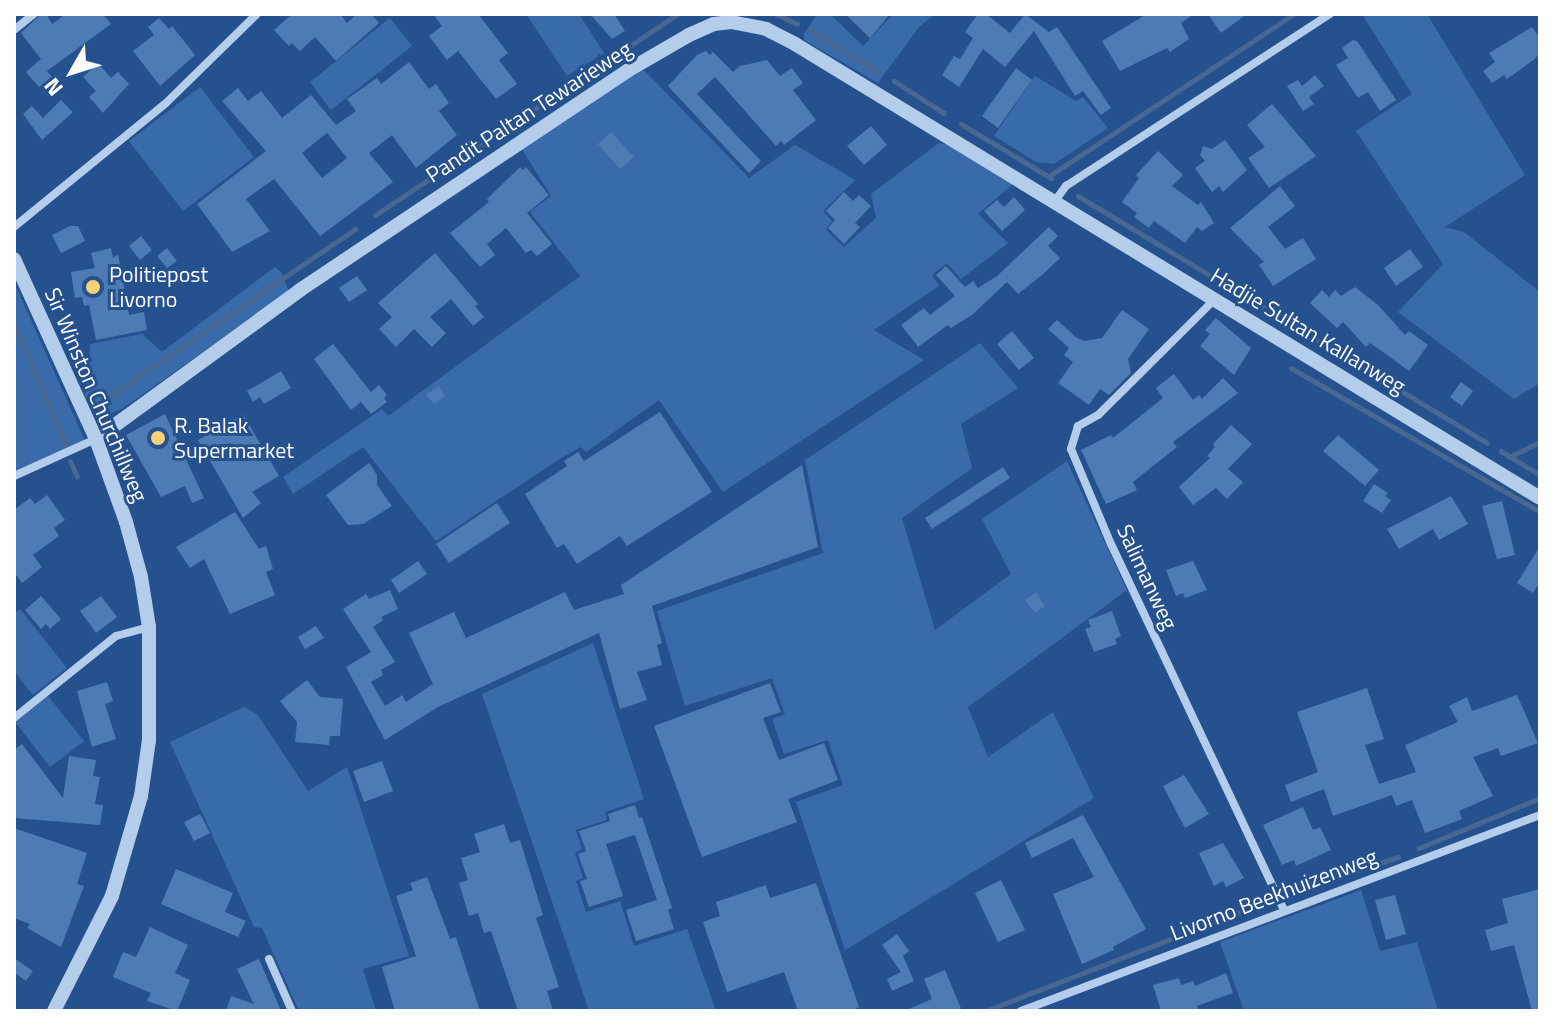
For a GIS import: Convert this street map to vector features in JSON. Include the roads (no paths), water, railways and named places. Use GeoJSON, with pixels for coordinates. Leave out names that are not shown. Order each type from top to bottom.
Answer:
{"type":"FeatureCollection","features":[{"type":"Feature","properties":{"kind":"street"},"geometry":{"type":"LineString","coordinates":[[14,30],[34,14]]}},
{"type":"Feature","properties":{"kind":"street"},"geometry":{"type":"LineString","coordinates":[[14,227],[166,103],[257,14]]}},
{"type":"Feature","properties":{"kind":"street"},"geometry":{"type":"LineString","coordinates":[[1055,201],[1066,186],[1330,14]]}},
{"type":"Feature","properties":{"kind":"street","name":"Pandit Paltan Tewarieweg"},"geometry":{"type":"LineString","coordinates":[[96,439],[313,281],[627,71],[714,24],[745,23],[766,29],[1055,201]]}},
{"type":"Feature","properties":{"kind":"street","name":"Hadjie Sultan Kallanweg"},"geometry":{"type":"LineString","coordinates":[[1055,201],[1540,498]]}},
{"type":"Feature","properties":{"kind":"street","name":"Sir Winston Churchillweg"},"geometry":{"type":"LineString","coordinates":[[14,259],[96,439],[126,522],[141,577],[149,627],[149,740],[141,796],[112,896],[54,1011]]}},
{"type":"Feature","properties":{"kind":"street","name":"Salimanweg"},"geometry":{"type":"LineString","coordinates":[[1214,300],[1098,415],[1078,426],[1071,449],[1111,544],[1284,910]]}},
{"type":"Feature","properties":{"kind":"street"},"geometry":{"type":"LineString","coordinates":[[14,476],[96,439]]}},
{"type":"Feature","properties":{"kind":"street"},"geometry":{"type":"LineString","coordinates":[[14,718],[116,636],[149,627]]}},
{"type":"Feature","properties":{"kind":"street","name":"Livorno Beekhuizenweg"},"geometry":{"type":"LineString","coordinates":[[1021,1011],[1540,815]]}},
{"type":"Feature","properties":{"kind":"street"},"geometry":{"type":"LineString","coordinates":[[269,959],[292,1011]]}},
{"type":"Feature","properties":{"kind":"waterway"},"geometry":{"type":"LineString","coordinates":[[375,215],[677,14]]}},
{"type":"Feature","properties":{"kind":"waterway"},"geometry":{"type":"LineString","coordinates":[[776,14],[797,24]]}},
{"type":"Feature","properties":{"kind":"waterway"},"geometry":{"type":"LineString","coordinates":[[1049,176],[1294,14]]}},
{"type":"Feature","properties":{"kind":"waterway"},"geometry":{"type":"LineString","coordinates":[[810,30],[879,73]]}},
{"type":"Feature","properties":{"kind":"waterway"},"geometry":{"type":"LineString","coordinates":[[894,81],[944,113]]}},
{"type":"Feature","properties":{"kind":"waterway"},"geometry":{"type":"LineString","coordinates":[[961,124],[1051,178]]}},
{"type":"Feature","properties":{"kind":"waterway"},"geometry":{"type":"LineString","coordinates":[[1078,196],[1211,276]]}},
{"type":"Feature","properties":{"kind":"waterway"},"geometry":{"type":"LineString","coordinates":[[100,403],[355,229]]}},
{"type":"Feature","properties":{"kind":"waterway"},"geometry":{"type":"LineString","coordinates":[[1256,303],[1487,443]]}},
{"type":"Feature","properties":{"kind":"waterway"},"geometry":{"type":"LineString","coordinates":[[14,323],[67,449]]}},
{"type":"Feature","properties":{"kind":"waterway"},"geometry":{"type":"LineString","coordinates":[[1291,368],[1540,512]]}},
{"type":"Feature","properties":{"kind":"waterway"},"geometry":{"type":"LineString","coordinates":[[1509,457],[1540,442]]}},
{"type":"Feature","properties":{"kind":"waterway"},"geometry":{"type":"LineString","coordinates":[[1501,451],[1540,475]]}},
{"type":"Feature","properties":{"kind":"waterway"},"geometry":{"type":"LineString","coordinates":[[70,461],[77,477]]}},
{"type":"Feature","properties":{"kind":"waterway"},"geometry":{"type":"LineString","coordinates":[[1419,848],[1540,798]]}},
{"type":"Feature","properties":{"kind":"waterway"},"geometry":{"type":"LineString","coordinates":[[1286,894],[1398,857]]}},
{"type":"Feature","properties":{"kind":"waterway"},"geometry":{"type":"LineString","coordinates":[[985,1011],[1269,901]]}},
{"type":"Feature","properties":{"kind":"place","name":"Politiepost Livorno"},"geometry":{"type":"Point","coordinates":[93,287]}},
{"type":"Feature","properties":{"kind":"place","name":"R. Balak Supermarket"},"geometry":{"type":"Point","coordinates":[158,438]}}]}
